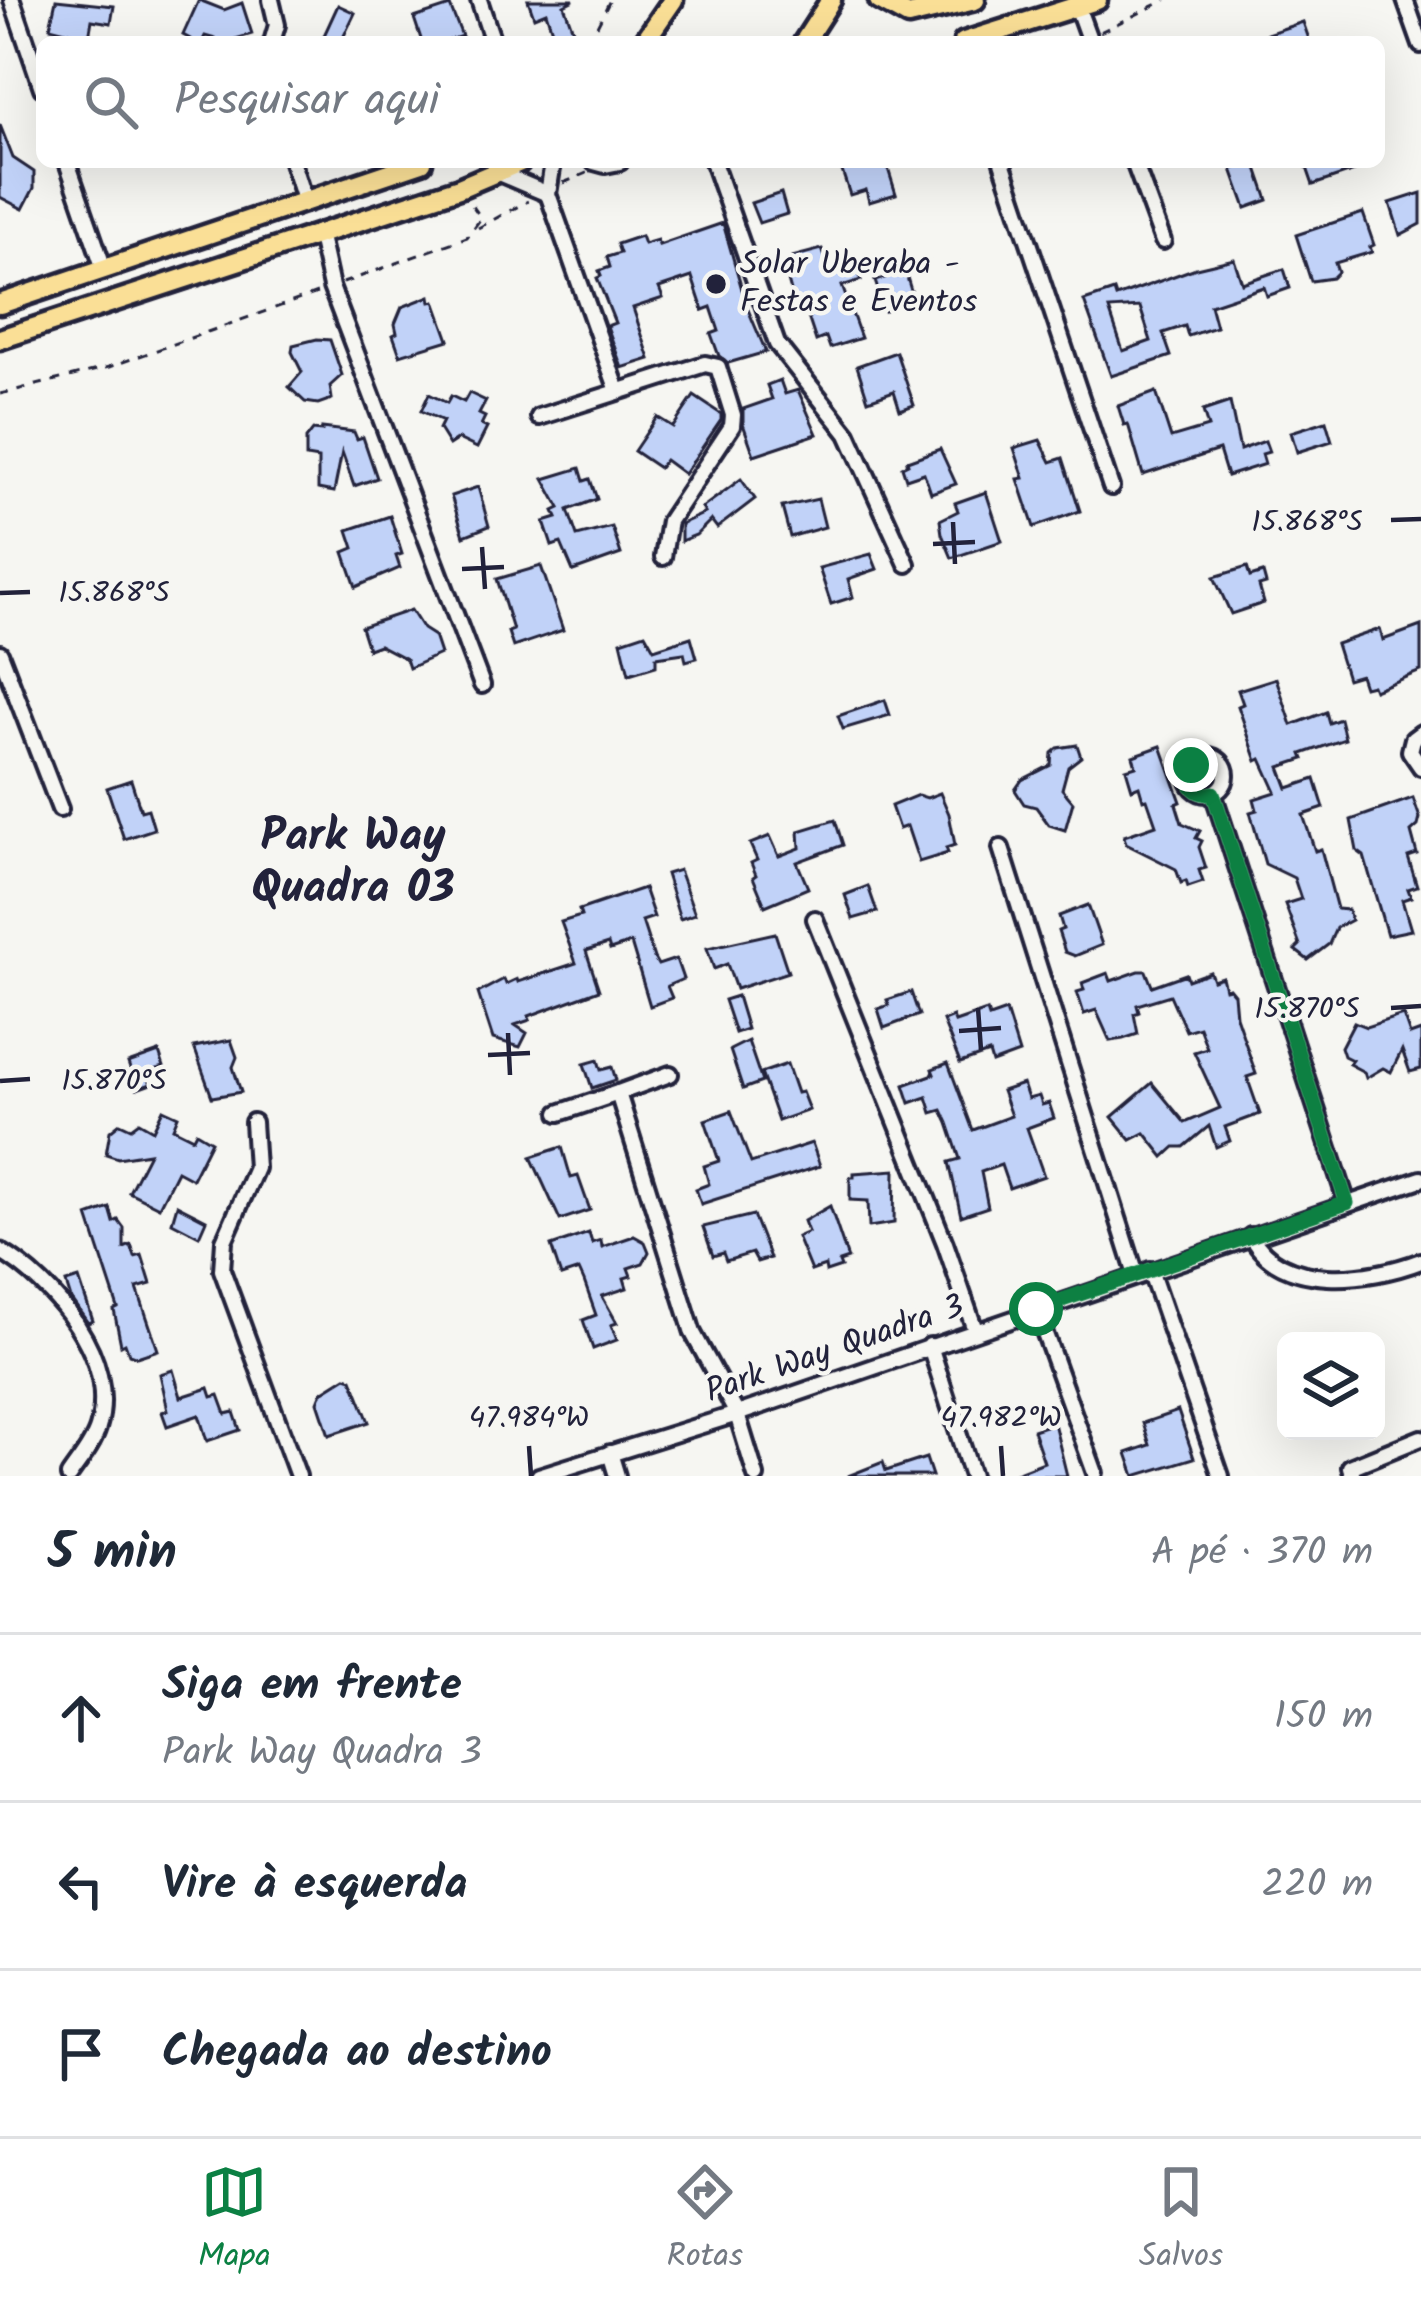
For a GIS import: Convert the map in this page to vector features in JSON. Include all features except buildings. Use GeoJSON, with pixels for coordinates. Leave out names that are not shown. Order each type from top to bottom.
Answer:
{"type":"FeatureCollection","features":[{"type":"Feature","properties":{"kind":"main road"},"geometry":{"type":"LineString","coordinates":[[650,36],[673,0]]}},
{"type":"Feature","properties":{"kind":"main road"},"geometry":{"type":"LineString","coordinates":[[808,36],[831,0]]}},
{"type":"Feature","properties":{"kind":"main road"},"geometry":{"type":"LineString","coordinates":[[879,0],[908,16],[975,0]]}},
{"type":"Feature","properties":{"kind":"main road"},"geometry":{"type":"LineString","coordinates":[[986,36],[1087,3]]}},
{"type":"Feature","properties":{"kind":"main road"},"geometry":{"type":"LineString","coordinates":[[0,304],[403,168]]}},
{"type":"Feature","properties":{"kind":"main road"},"geometry":{"type":"LineString","coordinates":[[0,339],[459,188],[500,168]]}},
{"type":"Feature","properties":{"kind":"street"},"geometry":{"type":"LineString","coordinates":[[12,0],[36,70]]}},
{"type":"Feature","properties":{"kind":"street"},"geometry":{"type":"LineString","coordinates":[[271,0],[277,25],[274,36]]}},
{"type":"Feature","properties":{"kind":"street"},"geometry":{"type":"LineString","coordinates":[[479,0],[491,36]]}},
{"type":"Feature","properties":{"kind":"street"},"geometry":{"type":"LineString","coordinates":[[1406,0],[1421,45]]}},
{"type":"Feature","properties":{"kind":"street"},"geometry":{"type":"LineString","coordinates":[[1087,3],[1089,36]]}},
{"type":"Feature","properties":{"kind":"street"},"geometry":{"type":"LineString","coordinates":[[69,168],[104,269]]}},
{"type":"Feature","properties":{"kind":"street"},"geometry":{"type":"LineString","coordinates":[[294,168],[304,200]]}},
{"type":"Feature","properties":{"kind":"street"},"geometry":{"type":"LineString","coordinates":[[552,168],[548,194],[618,391]]}},
{"type":"Feature","properties":{"kind":"street"},"geometry":{"type":"LineString","coordinates":[[715,168],[777,344],[848,434],[907,564]]}},
{"type":"Feature","properties":{"kind":"street"},"geometry":{"type":"LineString","coordinates":[[1004,168],[1111,487]]}},
{"type":"Feature","properties":{"kind":"street"},"geometry":{"type":"LineString","coordinates":[[1136,168],[1163,241]]}},
{"type":"Feature","properties":{"kind":"street"},"geometry":{"type":"LineString","coordinates":[[494,170],[548,194]]}},
{"type":"Feature","properties":{"kind":"street"},"geometry":{"type":"LineString","coordinates":[[319,232],[332,287],[482,685]]}},
{"type":"Feature","properties":{"kind":"street"},"geometry":{"type":"LineString","coordinates":[[539,417],[710,363],[718,367],[734,415],[732,427],[669,521],[663,557]]}},
{"type":"Feature","properties":{"kind":"street"},"geometry":{"type":"LineString","coordinates":[[0,653],[60,809]]}},
{"type":"Feature","properties":{"kind":"street"},"geometry":{"type":"LineString","coordinates":[[1421,733],[1410,751],[1421,767]]}},
{"type":"Feature","properties":{"kind":"street"},"geometry":{"type":"LineString","coordinates":[[1213,793],[1347,1203]]}},
{"type":"Feature","properties":{"kind":"street"},"geometry":{"type":"LineString","coordinates":[[1001,848],[1143,1272],[1221,1476]]}},
{"type":"Feature","properties":{"kind":"street"},"geometry":{"type":"LineString","coordinates":[[815,919],[975,1330]]}},
{"type":"Feature","properties":{"kind":"street"},"geometry":{"type":"LineString","coordinates":[[559,1113],[670,1074]]}},
{"type":"Feature","properties":{"kind":"street"},"geometry":{"type":"LineString","coordinates":[[618,1093],[693,1333],[737,1414],[756,1476]]}},
{"type":"Feature","properties":{"kind":"street"},"geometry":{"type":"LineString","coordinates":[[253,1122],[256,1168],[224,1241],[222,1270],[298,1476]]}},
{"type":"Feature","properties":{"kind":"street","name":"Park Way Quadra 3"},"geometry":{"type":"LineString","coordinates":[[539,1476],[737,1414],[1421,1179]]}},
{"type":"Feature","properties":{"kind":"street"},"geometry":{"type":"LineString","coordinates":[[1251,1236],[1262,1257],[1290,1271],[1356,1276],[1421,1261]]}},
{"type":"Feature","properties":{"kind":"street"},"geometry":{"type":"LineString","coordinates":[[0,1251],[28,1268],[51,1294],[94,1359],[101,1413],[97,1433],[69,1476]]}},
{"type":"Feature","properties":{"kind":"street"},"geometry":{"type":"LineString","coordinates":[[1036,1309],[1095,1473]]}},
{"type":"Feature","properties":{"kind":"street"},"geometry":{"type":"LineString","coordinates":[[930,1346],[972,1476]]}},
{"type":"Feature","properties":{"kind":"street"},"geometry":{"type":"LineString","coordinates":[[1353,1476],[1350,1467],[1421,1438]]}},
{"type":"Feature","properties":{"kind":"street"},"geometry":{"type":"LineString","coordinates":[[610,1453],[616,1476]]}},
{"type":"Feature","properties":{"kind":"path"},"geometry":{"type":"LineString","coordinates":[[592,36],[610,0]]}},
{"type":"Feature","properties":{"kind":"path"},"geometry":{"type":"LineString","coordinates":[[1097,36],[1166,0]]}},
{"type":"Feature","properties":{"kind":"path"},"geometry":{"type":"LineString","coordinates":[[0,394],[109,367],[467,237],[481,218],[459,188]]}},
{"type":"Feature","properties":{"kind":"place","name":"Solar Uberaba - Festas e Eventos"},"geometry":{"type":"Point","coordinates":[716,284]}},
{"type":"Feature","properties":{"kind":"district","name":"Park Way Quadra 03"},"geometry":{"type":"Point","coordinates":[353,864]}},
{"type":"Feature","properties":{"kind":"route"},"geometry":{"type":"LineString","coordinates":[[1036,1309],[1347,1203],[1213,793],[1192,788],[1187,776],[1191,765]]}}]}
